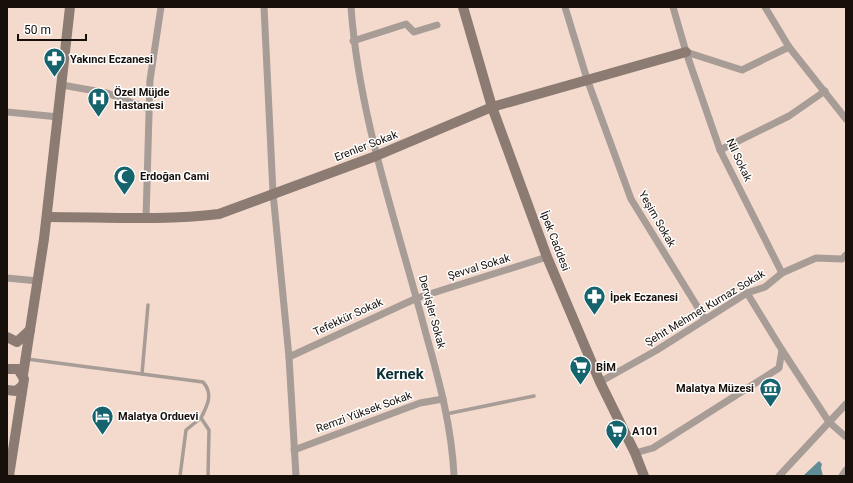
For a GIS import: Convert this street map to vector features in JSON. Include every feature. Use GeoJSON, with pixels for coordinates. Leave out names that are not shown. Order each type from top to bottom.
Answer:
{"type":"FeatureCollection","features":[{"type":"Feature","properties":{"kind":"main road"},"geometry":{"type":"LineString","coordinates":[[9,476],[47,217],[70,7]]}},
{"type":"Feature","properties":{"kind":"main road","name":"İpek Caddesi"},"geometry":{"type":"LineString","coordinates":[[463,7],[492,107],[547,258],[600,382],[635,453],[644,476]]}},
{"type":"Feature","properties":{"kind":"main road","name":"Erenler Sokak"},"geometry":{"type":"LineString","coordinates":[[47,217],[146,218],[219,214],[376,156],[492,107],[588,79],[653,63],[686,52]]}},
{"type":"Feature","properties":{"kind":"main road"},"geometry":{"type":"LineString","coordinates":[[7,337],[17,342],[30,330]]}},
{"type":"Feature","properties":{"kind":"main road"},"geometry":{"type":"LineString","coordinates":[[7,369],[14,368],[23,375]]}},
{"type":"Feature","properties":{"kind":"main road"},"geometry":{"type":"LineString","coordinates":[[7,390],[16,391],[22,386]]}},
{"type":"Feature","properties":{"kind":"street"},"geometry":{"type":"LineString","coordinates":[[146,218],[150,80],[161,7]]}},
{"type":"Feature","properties":{"kind":"street"},"geometry":{"type":"LineString","coordinates":[[264,7],[273,193],[289,357],[296,476]]}},
{"type":"Feature","properties":{"kind":"street","name":"Dervişler Sokak"},"geometry":{"type":"LineString","coordinates":[[351,7],[353,41],[376,156],[417,298],[443,399],[454,476]]}},
{"type":"Feature","properties":{"kind":"street","name":"Yeşim Sokak"},"geometry":{"type":"LineString","coordinates":[[565,7],[588,79],[632,199],[705,319]]}},
{"type":"Feature","properties":{"kind":"street","name":"Nil Sokak"},"geometry":{"type":"LineString","coordinates":[[673,7],[686,52],[720,150],[782,273]]}},
{"type":"Feature","properties":{"kind":"street"},"geometry":{"type":"LineString","coordinates":[[765,7],[789,47],[846,119]]}},
{"type":"Feature","properties":{"kind":"street"},"geometry":{"type":"LineString","coordinates":[[353,41],[406,24],[414,32],[437,26]]}},
{"type":"Feature","properties":{"kind":"street"},"geometry":{"type":"LineString","coordinates":[[686,52],[742,70],[789,47]]}},
{"type":"Feature","properties":{"kind":"street"},"geometry":{"type":"LineString","coordinates":[[62,85],[107,93],[149,109]]}},
{"type":"Feature","properties":{"kind":"street"},"geometry":{"type":"LineString","coordinates":[[720,150],[790,116],[825,91]]}},
{"type":"Feature","properties":{"kind":"street"},"geometry":{"type":"LineString","coordinates":[[7,112],[59,117]]}},
{"type":"Feature","properties":{"kind":"street","name":"Şehit Mehmet Kurnaz Sokak"},"geometry":{"type":"LineString","coordinates":[[600,382],[657,350],[747,293],[765,287],[782,273],[816,258],[842,259],[846,255]]}},
{"type":"Feature","properties":{"kind":"street","name":"Şevval Sokak"},"geometry":{"type":"LineString","coordinates":[[417,298],[547,258]]}},
{"type":"Feature","properties":{"kind":"street"},"geometry":{"type":"LineString","coordinates":[[7,278],[38,281]]}},
{"type":"Feature","properties":{"kind":"street"},"geometry":{"type":"LineString","coordinates":[[747,293],[829,422],[846,437]]}},
{"type":"Feature","properties":{"kind":"street","name":"Tefekkür Sokak"},"geometry":{"type":"LineString","coordinates":[[289,357],[417,298]]}},
{"type":"Feature","properties":{"kind":"street"},"geometry":{"type":"LineString","coordinates":[[635,453],[653,448],[779,368],[782,350]]}},
{"type":"Feature","properties":{"kind":"street","name":"Remzi Yüksek Sokak"},"geometry":{"type":"LineString","coordinates":[[294,450],[420,403],[443,399]]}},
{"type":"Feature","properties":{"kind":"street"},"geometry":{"type":"LineString","coordinates":[[779,476],[846,404]]}},
{"type":"Feature","properties":{"kind":"street"},"geometry":{"type":"LineString","coordinates":[[842,476],[846,470]]}},
{"type":"Feature","properties":{"kind":"lane"},"geometry":{"type":"LineString","coordinates":[[142,374],[148,305]]}},
{"type":"Feature","properties":{"kind":"lane"},"geometry":{"type":"LineString","coordinates":[[26,359],[203,382],[208,390],[209,403],[201,418],[186,430],[180,476]]}},
{"type":"Feature","properties":{"kind":"lane"},"geometry":{"type":"LineString","coordinates":[[446,414],[534,396]]}},
{"type":"Feature","properties":{"kind":"lane"},"geometry":{"type":"LineString","coordinates":[[201,418],[209,430],[208,476]]}},
{"type":"Feature","properties":{"kind":"water"},"geometry":{"type":"Polygon","coordinates":[[[819,461],[822,464],[821,468],[823,476],[803,476],[819,461]]]}},
{"type":"Feature","properties":{"kind":"place","name":"Yakıncı Eczanesi"},"geometry":{"type":"Point","coordinates":[55,78]}},
{"type":"Feature","properties":{"kind":"place","name":"Özel Müjde Hastanesi"},"geometry":{"type":"Point","coordinates":[98,118]}},
{"type":"Feature","properties":{"kind":"place","name":"Erdoğan Cami"},"geometry":{"type":"Point","coordinates":[125,196]}},
{"type":"Feature","properties":{"kind":"place","name":"İpek Eczanesi"},"geometry":{"type":"Point","coordinates":[594,316]}},
{"type":"Feature","properties":{"kind":"place","name":"BİM"},"geometry":{"type":"Point","coordinates":[581,386]}},
{"type":"Feature","properties":{"kind":"place","name":"Malatya Müzesi"},"geometry":{"type":"Point","coordinates":[770,408]}},
{"type":"Feature","properties":{"kind":"place","name":"Malatya Orduevi"},"geometry":{"type":"Point","coordinates":[103,436]}},
{"type":"Feature","properties":{"kind":"place","name":"A101"},"geometry":{"type":"Point","coordinates":[616,450]}},
{"type":"Feature","properties":{"kind":"district","name":"Kernek"},"geometry":{"type":"Point","coordinates":[400,374]}}]}
